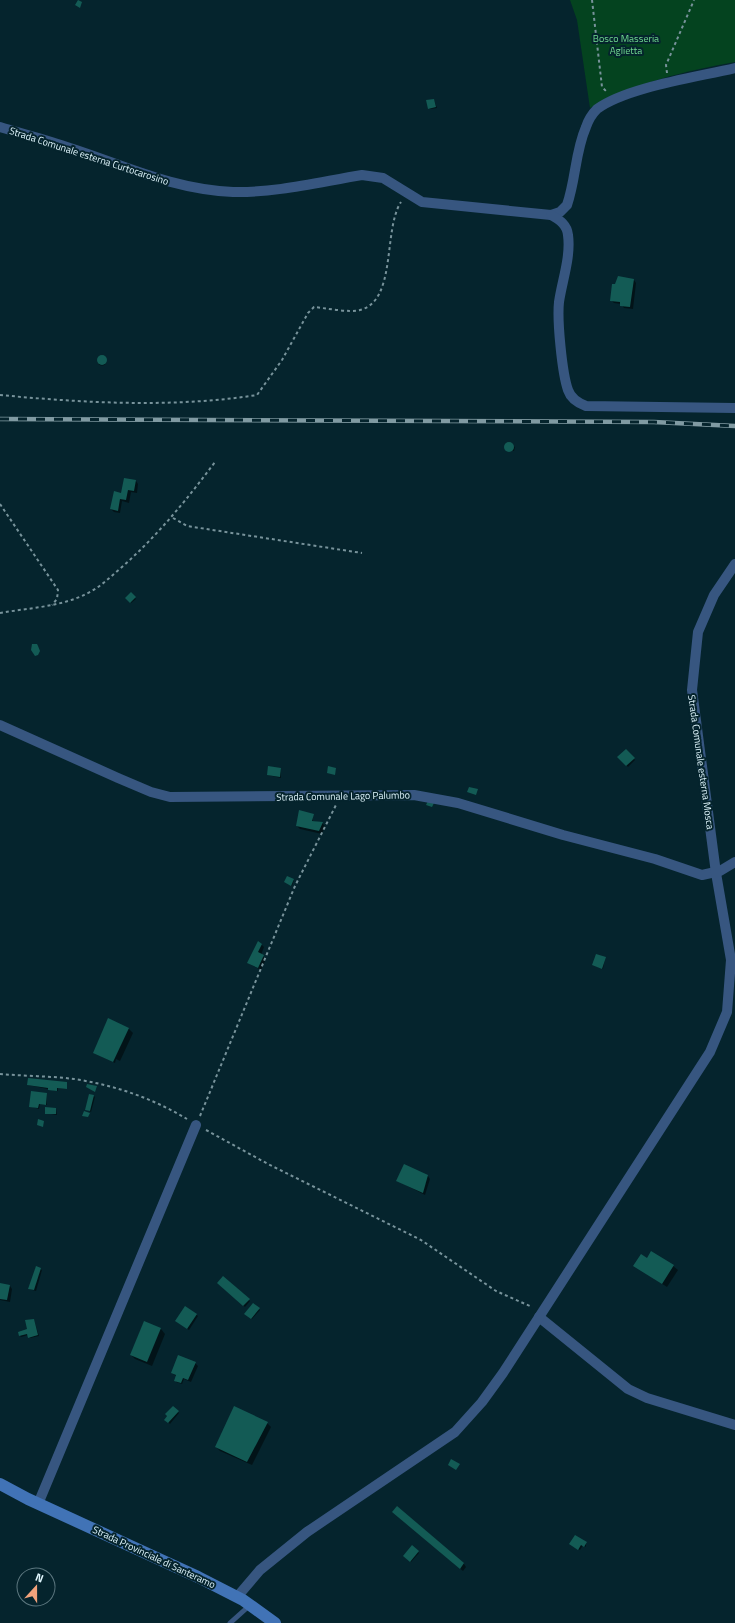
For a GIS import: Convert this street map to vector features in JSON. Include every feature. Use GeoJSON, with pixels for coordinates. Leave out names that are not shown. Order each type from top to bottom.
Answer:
{"type":"FeatureCollection","features":[{"type":"Feature","properties":{"kind":"main road"},"geometry":{"type":"LineString","coordinates":[[0,1484],[33,1501]]}},
{"type":"Feature","properties":{"kind":"main road"},"geometry":{"type":"LineString","coordinates":[[0,1490],[33,1501]]}},
{"type":"Feature","properties":{"kind":"main road","name":"Strada Provinciale di Santeramo"},"geometry":{"type":"LineString","coordinates":[[33,1501],[198,1577],[237,1597],[275,1623]]}},
{"type":"Feature","properties":{"kind":"street"},"geometry":{"type":"LineString","coordinates":[[551,215],[560,212],[568,205],[582,137],[590,118],[596,110],[611,101],[642,90],[735,68]]}},
{"type":"Feature","properties":{"kind":"street","name":"Strada Comunale esterna Curtocarosino"},"geometry":{"type":"LineString","coordinates":[[0,127],[70,148],[146,176],[197,188],[233,192],[265,191],[362,176],[383,178],[422,202],[551,215]]}},
{"type":"Feature","properties":{"kind":"street"},"geometry":{"type":"LineString","coordinates":[[551,215],[560,220],[566,227],[568,236],[564,276],[559,303],[559,320],[565,378],[568,391],[574,399],[586,406],[735,408]]}},
{"type":"Feature","properties":{"kind":"street","name":"Strada Comunale esterna Mosca"},"geometry":{"type":"LineString","coordinates":[[237,1597],[260,1570],[307,1532],[455,1432],[482,1402],[503,1373],[710,1052],[727,1012],[731,960],[716,873],[694,712],[692,690],[693,670],[698,632],[706,611],[714,595],[735,564]]}},
{"type":"Feature","properties":{"kind":"street","name":"Strada Comunale Lago Palumbo"},"geometry":{"type":"LineString","coordinates":[[0,725],[151,792],[170,797],[403,794],[438,799],[489,812],[563,835],[655,859],[688,872],[702,875],[716,873],[735,862]]}},
{"type":"Feature","properties":{"kind":"street"},"geometry":{"type":"LineString","coordinates":[[33,1501],[196,1125]]}},
{"type":"Feature","properties":{"kind":"street"},"geometry":{"type":"LineString","coordinates":[[540,1316],[628,1389],[647,1398],[735,1425]]}},
{"type":"Feature","properties":{"kind":"lane"},"geometry":{"type":"LineString","coordinates":[[230,1623],[250,1605]]}},
{"type":"Feature","properties":{"kind":"path"},"geometry":{"type":"LineString","coordinates":[[592,0],[602,86],[607,92]]}},
{"type":"Feature","properties":{"kind":"path"},"geometry":{"type":"LineString","coordinates":[[669,83],[666,65],[694,0]]}},
{"type":"Feature","properties":{"kind":"path"},"geometry":{"type":"LineString","coordinates":[[0,395],[54,401],[125,402],[214,401],[258,395],[282,360],[308,313],[314,307],[359,311],[374,303],[383,284],[394,220],[399,204],[408,194]]}},
{"type":"Feature","properties":{"kind":"path"},"geometry":{"type":"LineString","coordinates":[[0,613],[72,600],[96,589],[126,564],[173,518],[215,462]]}},
{"type":"Feature","properties":{"kind":"path"},"geometry":{"type":"LineString","coordinates":[[0,504],[58,590],[57,598],[51,605]]}},
{"type":"Feature","properties":{"kind":"path"},"geometry":{"type":"LineString","coordinates":[[173,518],[187,526],[362,552]]}},
{"type":"Feature","properties":{"kind":"path"},"geometry":{"type":"LineString","coordinates":[[196,1125],[295,886],[341,795]]}},
{"type":"Feature","properties":{"kind":"path"},"geometry":{"type":"LineString","coordinates":[[0,1074],[73,1079],[103,1084],[152,1100],[268,1164],[421,1240],[496,1291],[532,1307],[540,1316]]}},
{"type":"Feature","properties":{"kind":"green space","name":"Bosco Masseria Aglietta"},"geometry":{"type":"Polygon","coordinates":[[[570,0],[735,0],[735,62],[698,69],[642,85],[607,99],[590,108],[577,20],[570,0]]]}},
{"type":"Feature","properties":{"kind":"building"},"geometry":{"type":"Polygon","coordinates":[[[78,0],[82,2],[80,8],[75,5],[78,0]]]}},
{"type":"Feature","properties":{"kind":"building"},"geometry":{"type":"Polygon","coordinates":[[[434,99],[436,107],[428,109],[426,100],[434,99]]]}},
{"type":"Feature","properties":{"kind":"building"},"geometry":{"type":"Polygon","coordinates":[[[618,276],[634,279],[630,307],[620,306],[620,302],[610,301],[612,284],[615,284],[618,276]]]}},
{"type":"Feature","properties":{"kind":"building"},"geometry":{"type":"Polygon","coordinates":[[[100,355],[104,355],[106,356],[106,364],[100,365],[97,362],[97,358],[100,355]]]}},
{"type":"Feature","properties":{"kind":"building"},"geometry":{"type":"Polygon","coordinates":[[[507,442],[511,442],[513,443],[513,451],[507,452],[504,449],[504,445],[507,442]]]}},
{"type":"Feature","properties":{"kind":"building"},"geometry":{"type":"Polygon","coordinates":[[[124,478],[136,480],[134,491],[128,490],[126,500],[120,499],[118,511],[110,509],[114,491],[121,493],[124,478]]]}},
{"type":"Feature","properties":{"kind":"building"},"geometry":{"type":"Polygon","coordinates":[[[131,592],[136,597],[130,603],[125,598],[131,592]]]}},
{"type":"Feature","properties":{"kind":"building"},"geometry":{"type":"Polygon","coordinates":[[[32,644],[37,644],[40,651],[38,655],[35,656],[31,650],[32,644]]]}},
{"type":"Feature","properties":{"kind":"building"},"geometry":{"type":"Polygon","coordinates":[[[626,749],[635,758],[626,766],[617,757],[626,749]]]}},
{"type":"Feature","properties":{"kind":"building"},"geometry":{"type":"Polygon","coordinates":[[[268,766],[281,768],[280,777],[267,775],[268,766]]]}},
{"type":"Feature","properties":{"kind":"building"},"geometry":{"type":"Polygon","coordinates":[[[328,766],[336,768],[335,775],[327,773],[328,766]]]}},
{"type":"Feature","properties":{"kind":"building"},"geometry":{"type":"Polygon","coordinates":[[[469,787],[478,789],[476,795],[467,792],[469,787]]]}},
{"type":"Feature","properties":{"kind":"building"},"geometry":{"type":"Polygon","coordinates":[[[428,801],[434,803],[432,807],[426,805],[428,801]]]}},
{"type":"Feature","properties":{"kind":"building"},"geometry":{"type":"Polygon","coordinates":[[[299,810],[314,814],[312,821],[323,822],[319,831],[296,826],[299,810]]]}},
{"type":"Feature","properties":{"kind":"building"},"geometry":{"type":"Polygon","coordinates":[[[287,876],[294,879],[291,886],[284,882],[287,876]]]}},
{"type":"Feature","properties":{"kind":"building"},"geometry":{"type":"Polygon","coordinates":[[[258,941],[262,944],[258,952],[264,955],[258,968],[247,963],[258,941]]]}},
{"type":"Feature","properties":{"kind":"building"},"geometry":{"type":"Polygon","coordinates":[[[596,954],[606,957],[602,969],[592,965],[596,954]]]}},
{"type":"Feature","properties":{"kind":"building"},"geometry":{"type":"Polygon","coordinates":[[[108,1018],[129,1028],[113,1062],[93,1053],[108,1018]]]}},
{"type":"Feature","properties":{"kind":"building"},"geometry":{"type":"Polygon","coordinates":[[[28,1078],[67,1082],[67,1089],[57,1088],[57,1091],[27,1085],[28,1078]]]}},
{"type":"Feature","properties":{"kind":"building"},"geometry":{"type":"Polygon","coordinates":[[[87,1084],[97,1086],[95,1092],[86,1087],[87,1084]]]}},
{"type":"Feature","properties":{"kind":"building"},"geometry":{"type":"Polygon","coordinates":[[[31,1091],[47,1093],[46,1105],[39,1104],[38,1108],[29,1107],[31,1091]]]}},
{"type":"Feature","properties":{"kind":"building"},"geometry":{"type":"Polygon","coordinates":[[[89,1094],[94,1095],[90,1111],[85,1110],[89,1094]]]}},
{"type":"Feature","properties":{"kind":"building"},"geometry":{"type":"Polygon","coordinates":[[[45,1107],[56,1108],[56,1114],[45,1114],[45,1107]]]}},
{"type":"Feature","properties":{"kind":"building"},"geometry":{"type":"Polygon","coordinates":[[[84,1111],[90,1113],[88,1117],[82,1116],[84,1111]]]}},
{"type":"Feature","properties":{"kind":"building"},"geometry":{"type":"Polygon","coordinates":[[[38,1119],[44,1121],[43,1127],[37,1125],[38,1119]]]}},
{"type":"Feature","properties":{"kind":"building"},"geometry":{"type":"Polygon","coordinates":[[[404,1164],[428,1175],[423,1193],[396,1181],[404,1164]]]}},
{"type":"Feature","properties":{"kind":"building"},"geometry":{"type":"Polygon","coordinates":[[[651,1251],[674,1265],[662,1284],[633,1266],[641,1254],[647,1258],[651,1251]]]}},
{"type":"Feature","properties":{"kind":"building"},"geometry":{"type":"Polygon","coordinates":[[[36,1266],[41,1268],[34,1290],[28,1289],[36,1266]]]}},
{"type":"Feature","properties":{"kind":"building"},"geometry":{"type":"Polygon","coordinates":[[[223,1276],[250,1299],[243,1306],[217,1283],[223,1276]]]}},
{"type":"Feature","properties":{"kind":"building"},"geometry":{"type":"Polygon","coordinates":[[[0,1283],[10,1285],[7,1300],[0,1299],[0,1283]]]}},
{"type":"Feature","properties":{"kind":"building"},"geometry":{"type":"Polygon","coordinates":[[[253,1303],[260,1308],[251,1319],[244,1314],[253,1303]]]}},
{"type":"Feature","properties":{"kind":"building"},"geometry":{"type":"Polygon","coordinates":[[[185,1306],[197,1314],[187,1329],[175,1321],[185,1306]]]}},
{"type":"Feature","properties":{"kind":"building"},"geometry":{"type":"Polygon","coordinates":[[[34,1319],[38,1335],[28,1338],[27,1334],[19,1336],[18,1332],[27,1329],[25,1320],[34,1319]]]}},
{"type":"Feature","properties":{"kind":"building"},"geometry":{"type":"Polygon","coordinates":[[[144,1321],[161,1328],[147,1362],[130,1355],[144,1321]]]}},
{"type":"Feature","properties":{"kind":"building"},"geometry":{"type":"Polygon","coordinates":[[[178,1355],[196,1362],[188,1380],[183,1378],[181,1383],[174,1381],[176,1375],[171,1373],[178,1355]]]}},
{"type":"Feature","properties":{"kind":"building"},"geometry":{"type":"Polygon","coordinates":[[[173,1406],[179,1411],[168,1423],[164,1420],[167,1416],[165,1414],[173,1406]]]}},
{"type":"Feature","properties":{"kind":"building"},"geometry":{"type":"Polygon","coordinates":[[[234,1406],[268,1422],[247,1462],[215,1447],[234,1406]]]}},
{"type":"Feature","properties":{"kind":"building"},"geometry":{"type":"Polygon","coordinates":[[[451,1459],[460,1464],[456,1470],[448,1465],[451,1459]]]}},
{"type":"Feature","properties":{"kind":"building"},"geometry":{"type":"Polygon","coordinates":[[[397,1506],[464,1563],[460,1569],[392,1512],[397,1506]]]}},
{"type":"Feature","properties":{"kind":"building"},"geometry":{"type":"Polygon","coordinates":[[[575,1535],[587,1542],[584,1547],[581,1545],[578,1550],[569,1544],[575,1535]]]}},
{"type":"Feature","properties":{"kind":"building"},"geometry":{"type":"Polygon","coordinates":[[[412,1545],[419,1551],[410,1562],[403,1556],[412,1545]]]}},
{"type":"Feature","properties":{"kind":"railway"},"geometry":{"type":"LineString","coordinates":[[0,419],[654,422],[735,426]]}}]}
